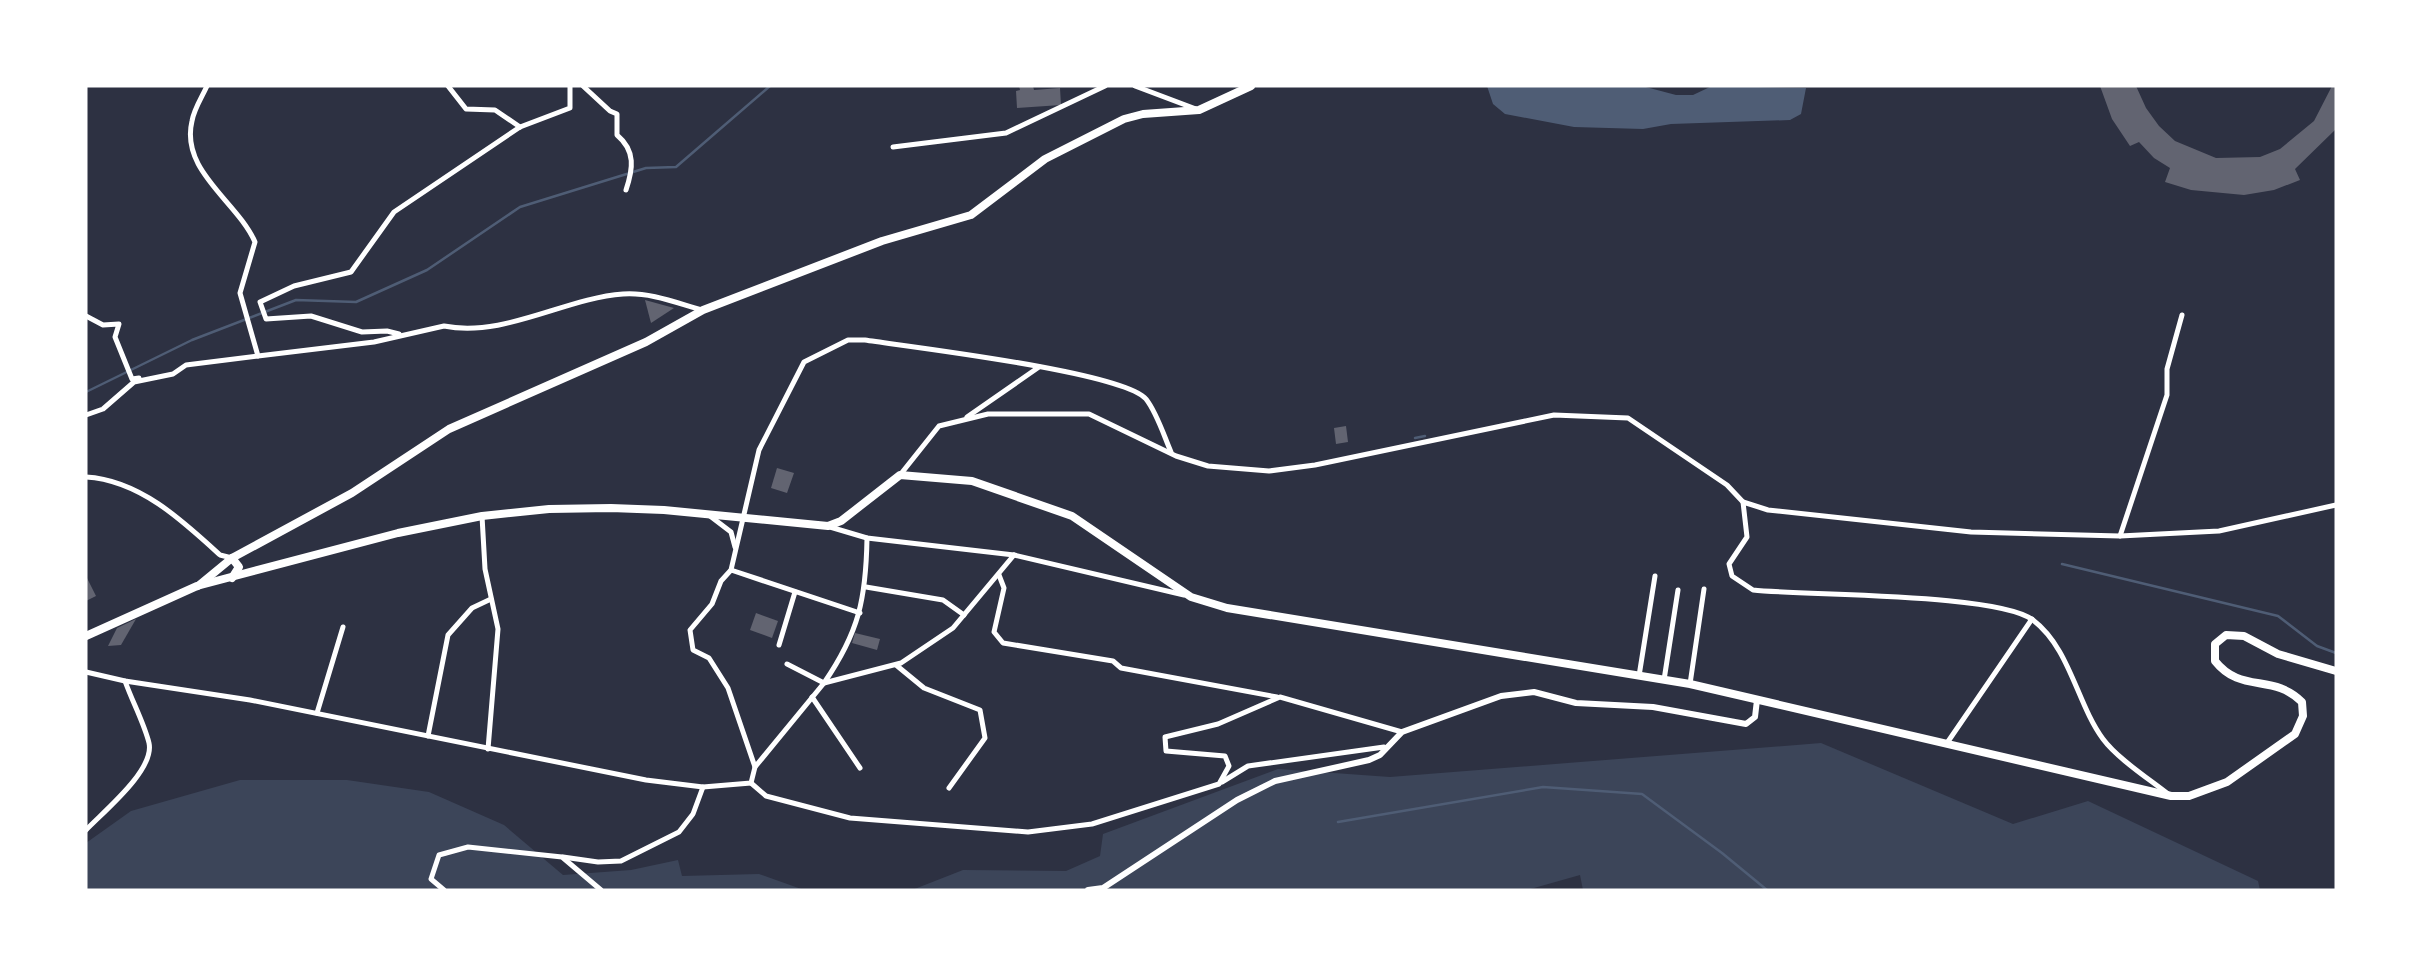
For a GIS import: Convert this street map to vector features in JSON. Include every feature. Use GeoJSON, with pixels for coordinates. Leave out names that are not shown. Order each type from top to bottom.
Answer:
{"type":"FeatureCollection","features":[{"type":"Feature","properties":{"kind":"main road"},"geometry":{"type":"LineString","coordinates":[[197,586],[232,558],[352,493],[449,429],[646,342],[703,310],[882,241],[971,215],[1045,159],[1124,120],[1143,114],[1199,110],[1251,86]]}},
{"type":"Feature","properties":{"kind":"main road"},"geometry":{"type":"LineString","coordinates":[[86,636],[197,586],[398,533],[482,516],[549,509],[611,508],[828,526],[841,521],[900,475],[972,481],[1072,516],[1191,597],[1227,608],[1690,684],[2171,796],[2189,796],[2227,782],[2295,734],[2303,716],[2302,702],[2289,689],[2225,674],[2214,661],[2216,644],[2226,635],[2244,636],[2278,654],[2336,671]]}},
{"type":"Feature","properties":{"kind":"main road"},"geometry":{"type":"LineString","coordinates":[[232,558],[239,567],[232,578]]}},
{"type":"Feature","properties":{"kind":"street"},"geometry":{"type":"LineString","coordinates":[[206,86],[192,120],[190,146],[199,166],[247,224],[255,242],[240,293],[258,356]]}},
{"type":"Feature","properties":{"kind":"street"},"geometry":{"type":"LineString","coordinates":[[447,86],[466,109],[495,110],[520,127]]}},
{"type":"Feature","properties":{"kind":"street"},"geometry":{"type":"LineString","coordinates":[[402,335],[387,331],[362,332],[311,316],[266,319],[260,302],[293,286],[351,272],[394,212],[520,127],[570,108],[570,86]]}},
{"type":"Feature","properties":{"kind":"street"},"geometry":{"type":"LineString","coordinates":[[583,86],[610,111],[617,114],[617,135],[629,145],[633,169],[626,190]]}},
{"type":"Feature","properties":{"kind":"street"},"geometry":{"type":"LineString","coordinates":[[893,147],[1006,133],[1105,86]]}},
{"type":"Feature","properties":{"kind":"street"},"geometry":{"type":"LineString","coordinates":[[1135,86],[1199,110]]}},
{"type":"Feature","properties":{"kind":"street"},"geometry":{"type":"LineString","coordinates":[[86,415],[103,408],[134,382],[173,374],[186,365],[374,342],[444,326],[455,328],[502,324],[567,304],[625,294],[656,297],[703,310]]}},
{"type":"Feature","properties":{"kind":"street"},"geometry":{"type":"LineString","coordinates":[[2120,536],[2167,395],[2167,369],[2182,315]]}},
{"type":"Feature","properties":{"kind":"street"},"geometry":{"type":"LineString","coordinates":[[86,316],[103,325],[119,324],[115,337],[132,379],[173,374]]}},
{"type":"Feature","properties":{"kind":"street"},"geometry":{"type":"LineString","coordinates":[[755,767],[728,688],[709,658],[693,650],[690,630],[712,604],[721,581],[731,570],[759,450],[804,362],[848,340],[865,340],[1094,377],[1137,392],[1146,400],[1171,452]]}},
{"type":"Feature","properties":{"kind":"street"},"geometry":{"type":"LineString","coordinates":[[964,420],[1039,367]]}},
{"type":"Feature","properties":{"kind":"street"},"geometry":{"type":"LineString","coordinates":[[900,475],[939,426],[988,414],[1089,414],[1208,466],[1269,471],[1315,465],[1554,415],[1628,418],[1727,485],[1743,502],[1768,510],[1971,532],[2120,536],[2220,531],[2336,505]]}},
{"type":"Feature","properties":{"kind":"street"},"geometry":{"type":"LineString","coordinates":[[86,477],[109,478],[145,493],[220,555],[232,558]]}},
{"type":"Feature","properties":{"kind":"street"},"geometry":{"type":"LineString","coordinates":[[1743,502],[1747,537],[1729,564],[1732,576],[1753,590],[1937,601],[1993,607],[2032,619],[2053,643],[2104,740],[2171,796]]}},
{"type":"Feature","properties":{"kind":"street"},"geometry":{"type":"LineString","coordinates":[[482,516],[485,569],[498,629],[488,749]]}},
{"type":"Feature","properties":{"kind":"street"},"geometry":{"type":"LineString","coordinates":[[710,516],[732,532],[736,549]]}},
{"type":"Feature","properties":{"kind":"street"},"geometry":{"type":"LineString","coordinates":[[828,526],[867,538],[1014,555],[1191,597]]}},
{"type":"Feature","properties":{"kind":"street"},"geometry":{"type":"LineString","coordinates":[[751,783],[755,767],[839,661],[860,613],[866,587],[867,538]]}},
{"type":"Feature","properties":{"kind":"street"},"geometry":{"type":"LineString","coordinates":[[787,664],[824,683],[896,665],[953,628],[1014,555]]}},
{"type":"Feature","properties":{"kind":"street"},"geometry":{"type":"LineString","coordinates":[[731,570],[860,613]]}},
{"type":"Feature","properties":{"kind":"street"},"geometry":{"type":"LineString","coordinates":[[999,575],[1004,588],[994,632],[1003,643],[1113,661],[1121,668],[1280,697],[1402,732]]}},
{"type":"Feature","properties":{"kind":"street"},"geometry":{"type":"LineString","coordinates":[[1639,677],[1655,576]]}},
{"type":"Feature","properties":{"kind":"street"},"geometry":{"type":"LineString","coordinates":[[866,587],[943,600],[964,615]]}},
{"type":"Feature","properties":{"kind":"street"},"geometry":{"type":"LineString","coordinates":[[1690,684],[1704,589]]}},
{"type":"Feature","properties":{"kind":"street"},"geometry":{"type":"LineString","coordinates":[[1664,681],[1678,590]]}},
{"type":"Feature","properties":{"kind":"street"},"geometry":{"type":"LineString","coordinates":[[779,645],[795,592]]}},
{"type":"Feature","properties":{"kind":"street"},"geometry":{"type":"LineString","coordinates":[[428,736],[448,635],[472,607],[491,599]]}},
{"type":"Feature","properties":{"kind":"street"},"geometry":{"type":"LineString","coordinates":[[1947,743],[2032,619]]}},
{"type":"Feature","properties":{"kind":"street"},"geometry":{"type":"LineString","coordinates":[[317,713],[343,627]]}},
{"type":"Feature","properties":{"kind":"street"},"geometry":{"type":"LineString","coordinates":[[896,665],[924,688],[980,710],[985,738],[949,788]]}},
{"type":"Feature","properties":{"kind":"street"},"geometry":{"type":"LineString","coordinates":[[86,672],[317,713],[646,780],[703,786],[751,783],[766,796],[850,818],[1028,832],[1092,824],[1219,784],[1248,766],[1384,747]]}},
{"type":"Feature","properties":{"kind":"street"},"geometry":{"type":"LineString","coordinates":[[86,830],[133,781],[148,759],[149,745],[125,681]]}},
{"type":"Feature","properties":{"kind":"street"},"geometry":{"type":"LineString","coordinates":[[1088,890],[1103,888],[1237,800],[1275,781],[1369,760],[1380,755],[1384,747],[1402,732],[1502,696],[1534,692],[1576,703],[1654,707],[1746,724],[1755,717],[1757,700]]}},
{"type":"Feature","properties":{"kind":"street"},"geometry":{"type":"LineString","coordinates":[[812,697],[860,768]]}},
{"type":"Feature","properties":{"kind":"street"},"geometry":{"type":"LineString","coordinates":[[1219,784],[1229,766],[1225,756],[1166,751],[1165,737],[1218,724],[1280,697]]}},
{"type":"Feature","properties":{"kind":"street"},"geometry":{"type":"LineString","coordinates":[[443,890],[431,879],[439,855],[468,847],[621,861],[679,832],[693,814],[703,786]]}},
{"type":"Feature","properties":{"kind":"street"},"geometry":{"type":"LineString","coordinates":[[562,857],[601,890]]}},
{"type":"Feature","properties":{"kind":"shaded area"},"geometry":{"type":"Polygon","coordinates":[[[1487,86],[1642,86],[1676,95],[1693,95],[1712,86],[1806,88],[1801,114],[1790,120],[1671,124],[1643,129],[1574,127],[1505,114],[1493,104],[1487,86]]]}},
{"type":"Feature","properties":{"kind":"shaded area"},"geometry":{"type":"Polygon","coordinates":[[[1821,743],[2013,824],[2088,801],[2258,881],[2260,890],[1583,890],[1580,875],[1527,890],[912,890],[963,870],[1066,871],[1100,856],[1103,834],[1278,769],[1390,777],[1821,743]]]}},
{"type":"Feature","properties":{"kind":"shaded area"},"geometry":{"type":"Polygon","coordinates":[[[240,780],[347,780],[429,792],[504,825],[563,875],[631,870],[678,860],[682,876],[759,874],[804,890],[86,890],[86,843],[131,811],[240,780]]]}},
{"type":"Feature","properties":{"kind":"building"},"geometry":{"type":"Polygon","coordinates":[[[1019,86],[1033,86],[1034,90],[1060,88],[1061,105],[1017,108],[1016,91],[1020,90],[1019,86]]]}},
{"type":"Feature","properties":{"kind":"building"},"geometry":{"type":"Polygon","coordinates":[[[2100,86],[2136,86],[2146,108],[2159,126],[2175,141],[2216,158],[2260,157],[2280,149],[2314,121],[2332,86],[2336,86],[2336,129],[2295,169],[2300,180],[2274,190],[2244,195],[2191,190],[2165,182],[2170,168],[2154,158],[2139,142],[2130,146],[2112,119],[2100,86]]]}},
{"type":"Feature","properties":{"kind":"building"},"geometry":{"type":"Polygon","coordinates":[[[645,300],[674,308],[651,323],[645,300]]]}},
{"type":"Feature","properties":{"kind":"building"},"geometry":{"type":"Polygon","coordinates":[[[1346,426],[1348,442],[1336,444],[1334,428],[1346,426]]]}},
{"type":"Feature","properties":{"kind":"building"},"geometry":{"type":"Polygon","coordinates":[[[777,468],[794,473],[787,493],[771,488],[777,468]]]}},
{"type":"Feature","properties":{"kind":"building"},"geometry":{"type":"Polygon","coordinates":[[[86,576],[96,596],[86,601],[86,576]]]}},
{"type":"Feature","properties":{"kind":"building"},"geometry":{"type":"Polygon","coordinates":[[[756,613],[778,621],[772,638],[750,630],[756,613]]]}},
{"type":"Feature","properties":{"kind":"building"},"geometry":{"type":"Polygon","coordinates":[[[136,619],[121,645],[108,646],[117,628],[136,619]]]}},
{"type":"Feature","properties":{"kind":"building"},"geometry":{"type":"Polygon","coordinates":[[[855,633],[880,639],[877,650],[852,643],[855,633]]]}},
{"type":"Feature","properties":{"kind":"waterway"},"geometry":{"type":"LineString","coordinates":[[86,392],[192,340],[296,300],[356,302],[427,270],[520,207],[646,168],[676,167],[770,86]]}},
{"type":"Feature","properties":{"kind":"waterway"},"geometry":{"type":"LineString","coordinates":[[1415,438],[1425,436]]}},
{"type":"Feature","properties":{"kind":"waterway"},"geometry":{"type":"LineString","coordinates":[[2062,564],[2278,616],[2317,646],[2336,653]]}},
{"type":"Feature","properties":{"kind":"waterway"},"geometry":{"type":"LineString","coordinates":[[1338,822],[1543,787],[1642,794],[1767,890]]}}]}
